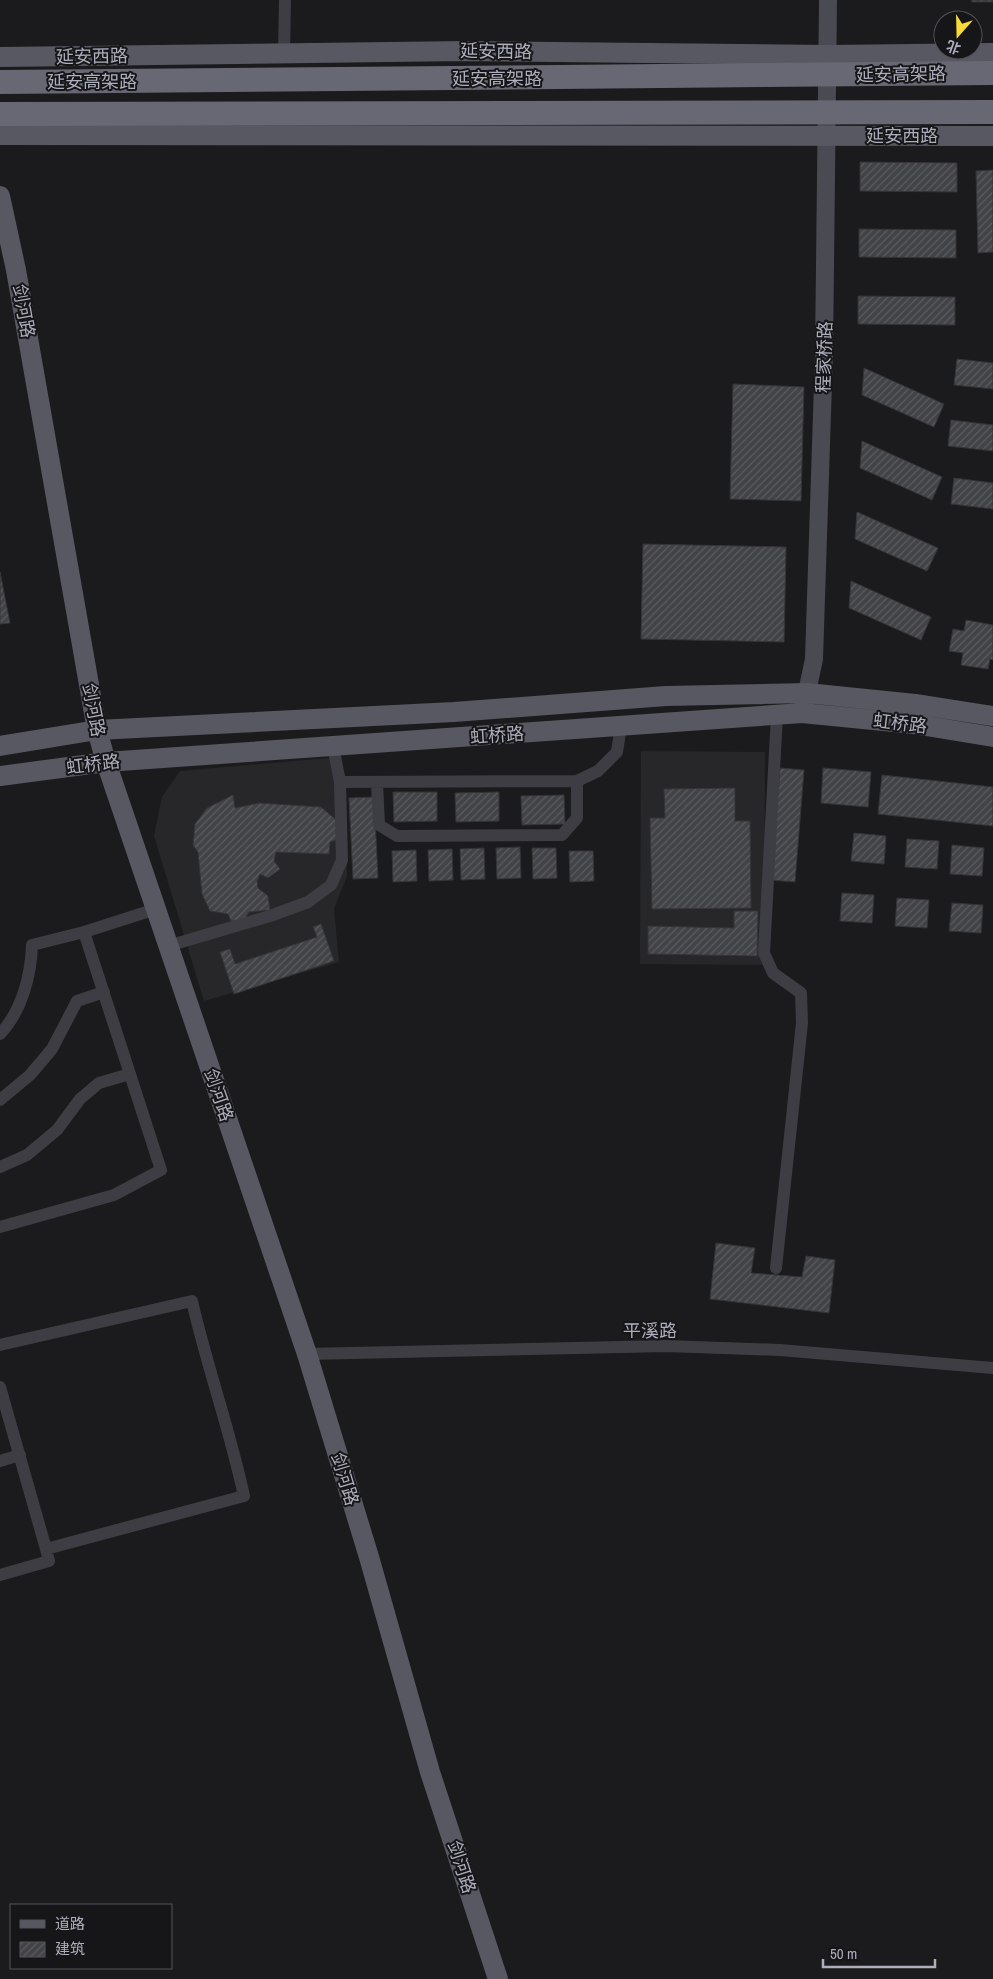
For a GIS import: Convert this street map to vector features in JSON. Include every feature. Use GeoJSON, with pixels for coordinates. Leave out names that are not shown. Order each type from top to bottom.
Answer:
{"type":"FeatureCollection","features":[{"type":"Feature","properties":{"kind":"highway","name":"延安高架路"},"geometry":{"type":"LineString","coordinates":[[0,82],[993,73]]}},
{"type":"Feature","properties":{"kind":"highway","name":"延安高架路"},"geometry":{"type":"LineString","coordinates":[[0,114],[993,112]]}},
{"type":"Feature","properties":{"kind":"main road","name":"延安西路"},"geometry":{"type":"LineString","coordinates":[[0,57],[466,51],[829,55],[993,54]]}},
{"type":"Feature","properties":{"kind":"main road","name":"延安西路"},"geometry":{"type":"LineString","coordinates":[[0,135],[993,136]]}},
{"type":"Feature","properties":{"kind":"main road","name":"剑河路"},"geometry":{"type":"LineString","coordinates":[[0,196],[16,270],[97,730],[106,762],[306,1354],[372,1567],[430,1772],[498,1979]]}},
{"type":"Feature","properties":{"kind":"main road","name":"虹桥路"},"geometry":{"type":"LineString","coordinates":[[0,746],[97,730],[454,712],[666,696],[807,693],[915,704],[993,716]]}},
{"type":"Feature","properties":{"kind":"main road","name":"虹桥路"},"geometry":{"type":"LineString","coordinates":[[0,776],[106,762],[802,713],[914,724],[993,737]]}},
{"type":"Feature","properties":{"kind":"street"},"geometry":{"type":"LineString","coordinates":[[284,53],[285,0]]}},
{"type":"Feature","properties":{"kind":"street","name":"程家桥路"},"geometry":{"type":"LineString","coordinates":[[802,713],[814,650],[828,135],[828,0]]}},
{"type":"Feature","properties":{"kind":"street"},"geometry":{"type":"LineString","coordinates":[[776,1268],[802,1024],[801,993],[773,973],[764,953],[777,715]]}},
{"type":"Feature","properties":{"kind":"street"},"geometry":{"type":"LineString","coordinates":[[340,782],[577,781],[598,771],[617,752],[621,726]]}},
{"type":"Feature","properties":{"kind":"street"},"geometry":{"type":"LineString","coordinates":[[168,946],[270,916],[308,902],[331,885],[342,860],[340,782],[333,746]]}},
{"type":"Feature","properties":{"kind":"street"},"geometry":{"type":"LineString","coordinates":[[377,783],[379,825],[397,836],[562,835],[576,818],[577,781]]}},
{"type":"Feature","properties":{"kind":"street"},"geometry":{"type":"LineString","coordinates":[[0,1034],[21,1000],[31,968],[32,944],[84,932],[156,909]]}},
{"type":"Feature","properties":{"kind":"street"},"geometry":{"type":"LineString","coordinates":[[0,1227],[114,1195],[161,1170],[84,932]]}},
{"type":"Feature","properties":{"kind":"street"},"geometry":{"type":"LineString","coordinates":[[0,1100],[30,1075],[52,1049],[77,1001],[104,992]]}},
{"type":"Feature","properties":{"kind":"street"},"geometry":{"type":"LineString","coordinates":[[0,1167],[27,1155],[50,1136],[80,1099],[100,1083],[130,1074]]}},
{"type":"Feature","properties":{"kind":"street"},"geometry":{"type":"LineString","coordinates":[[0,1346],[192,1301],[215,1390],[233,1446],[244,1496],[46,1549]]}},
{"type":"Feature","properties":{"kind":"street","name":"平溪路"},"geometry":{"type":"LineString","coordinates":[[306,1354],[666,1346],[780,1350],[993,1368]]}},
{"type":"Feature","properties":{"kind":"street"},"geometry":{"type":"LineString","coordinates":[[0,1387],[49,1561],[0,1575]]}},
{"type":"Feature","properties":{"kind":"street"},"geometry":{"type":"LineString","coordinates":[[0,1461],[20,1455]]}},
{"type":"Feature","properties":{"kind":"shaded area"},"geometry":{"type":"Polygon","coordinates":[[[641,751],[765,752],[764,965],[640,964],[641,751]]]}},
{"type":"Feature","properties":{"kind":"shaded area"},"geometry":{"type":"Polygon","coordinates":[[[340,757],[345,776],[347,876],[334,909],[339,962],[204,1001],[154,836],[162,797],[180,771],[340,757]]]}},
{"type":"Feature","properties":{"kind":"building"},"geometry":{"type":"Polygon","coordinates":[[[971,0],[993,0],[993,2],[972,2],[971,0]]]}},
{"type":"Feature","properties":{"kind":"building"},"geometry":{"type":"Polygon","coordinates":[[[860,162],[957,163],[957,192],[860,191],[860,162]]]}},
{"type":"Feature","properties":{"kind":"building"},"geometry":{"type":"Polygon","coordinates":[[[993,170],[993,252],[978,253],[976,171],[993,170]]]}},
{"type":"Feature","properties":{"kind":"building"},"geometry":{"type":"Polygon","coordinates":[[[859,229],[956,230],[956,258],[859,257],[859,229]]]}},
{"type":"Feature","properties":{"kind":"building"},"geometry":{"type":"Polygon","coordinates":[[[858,296],[955,297],[955,325],[858,324],[858,296]]]}},
{"type":"Feature","properties":{"kind":"building"},"geometry":{"type":"Polygon","coordinates":[[[957,359],[993,363],[993,389],[954,385],[957,359]]]}},
{"type":"Feature","properties":{"kind":"building"},"geometry":{"type":"Polygon","coordinates":[[[864,368],[944,404],[934,427],[862,395],[864,368]]]}},
{"type":"Feature","properties":{"kind":"building"},"geometry":{"type":"Polygon","coordinates":[[[733,384],[804,387],[801,501],[730,499],[733,384]]]}},
{"type":"Feature","properties":{"kind":"building"},"geometry":{"type":"Polygon","coordinates":[[[951,420],[993,425],[993,451],[948,446],[951,420]]]}},
{"type":"Feature","properties":{"kind":"building"},"geometry":{"type":"Polygon","coordinates":[[[862,441],[942,477],[932,500],[860,468],[862,441]]]}},
{"type":"Feature","properties":{"kind":"building"},"geometry":{"type":"Polygon","coordinates":[[[954,478],[993,483],[993,509],[951,504],[954,478]]]}},
{"type":"Feature","properties":{"kind":"building"},"geometry":{"type":"Polygon","coordinates":[[[857,512],[938,548],[927,571],[855,539],[857,512]]]}},
{"type":"Feature","properties":{"kind":"building"},"geometry":{"type":"Polygon","coordinates":[[[643,544],[786,547],[784,642],[641,639],[643,544]]]}},
{"type":"Feature","properties":{"kind":"building"},"geometry":{"type":"Polygon","coordinates":[[[0,572],[10,623],[0,624],[0,572]]]}},
{"type":"Feature","properties":{"kind":"building"},"geometry":{"type":"Polygon","coordinates":[[[851,581],[931,617],[921,640],[849,608],[851,581]]]}},
{"type":"Feature","properties":{"kind":"building"},"geometry":{"type":"Polygon","coordinates":[[[966,620],[993,625],[993,660],[990,659],[988,669],[961,665],[963,653],[949,651],[953,629],[964,631],[966,620]]]}},
{"type":"Feature","properties":{"kind":"building"},"geometry":{"type":"Polygon","coordinates":[[[780,768],[804,770],[795,882],[771,880],[780,768]]]}},
{"type":"Feature","properties":{"kind":"building"},"geometry":{"type":"Polygon","coordinates":[[[823,768],[871,772],[868,807],[821,803],[823,768]]]}},
{"type":"Feature","properties":{"kind":"building"},"geometry":{"type":"Polygon","coordinates":[[[882,775],[993,787],[993,826],[878,814],[882,775]]]}},
{"type":"Feature","properties":{"kind":"building"},"geometry":{"type":"Polygon","coordinates":[[[735,788],[735,821],[750,821],[751,908],[652,909],[650,818],[665,818],[664,789],[735,788]]]}},
{"type":"Feature","properties":{"kind":"building"},"geometry":{"type":"Polygon","coordinates":[[[393,792],[437,792],[437,821],[394,822],[393,792]]]}},
{"type":"Feature","properties":{"kind":"building"},"geometry":{"type":"Polygon","coordinates":[[[499,792],[499,821],[456,822],[455,793],[499,792]]]}},
{"type":"Feature","properties":{"kind":"building"},"geometry":{"type":"Polygon","coordinates":[[[233,795],[235,808],[259,803],[321,807],[335,819],[341,838],[330,842],[329,854],[276,852],[274,861],[280,869],[268,878],[260,874],[257,881],[258,888],[268,896],[270,910],[249,912],[243,921],[231,921],[228,914],[210,911],[202,894],[198,852],[193,845],[195,824],[207,808],[233,795]]]}},
{"type":"Feature","properties":{"kind":"building"},"geometry":{"type":"Polygon","coordinates":[[[564,795],[565,824],[522,825],[521,796],[564,795]]]}},
{"type":"Feature","properties":{"kind":"building"},"geometry":{"type":"Polygon","coordinates":[[[374,797],[378,878],[353,879],[349,798],[374,797]]]}},
{"type":"Feature","properties":{"kind":"building"},"geometry":{"type":"Polygon","coordinates":[[[854,833],[886,836],[884,864],[851,861],[854,833]]]}},
{"type":"Feature","properties":{"kind":"building"},"geometry":{"type":"Polygon","coordinates":[[[907,839],[939,841],[937,869],[905,867],[907,839]]]}},
{"type":"Feature","properties":{"kind":"building"},"geometry":{"type":"Polygon","coordinates":[[[952,845],[984,848],[982,876],[950,874],[952,845]]]}},
{"type":"Feature","properties":{"kind":"building"},"geometry":{"type":"Polygon","coordinates":[[[520,847],[521,878],[497,879],[496,848],[520,847]]]}},
{"type":"Feature","properties":{"kind":"building"},"geometry":{"type":"Polygon","coordinates":[[[484,848],[485,879],[461,880],[460,849],[484,848]]]}},
{"type":"Feature","properties":{"kind":"building"},"geometry":{"type":"Polygon","coordinates":[[[532,848],[556,848],[557,878],[533,879],[532,848]]]}},
{"type":"Feature","properties":{"kind":"building"},"geometry":{"type":"Polygon","coordinates":[[[452,849],[453,880],[429,881],[428,850],[452,849]]]}},
{"type":"Feature","properties":{"kind":"building"},"geometry":{"type":"Polygon","coordinates":[[[416,850],[417,881],[393,882],[392,851],[416,850]]]}},
{"type":"Feature","properties":{"kind":"building"},"geometry":{"type":"Polygon","coordinates":[[[569,851],[593,851],[594,881],[570,882],[569,851]]]}},
{"type":"Feature","properties":{"kind":"building"},"geometry":{"type":"Polygon","coordinates":[[[842,893],[874,895],[872,923],[840,921],[842,893]]]}},
{"type":"Feature","properties":{"kind":"building"},"geometry":{"type":"Polygon","coordinates":[[[897,898],[929,900],[927,928],[895,926],[897,898]]]}},
{"type":"Feature","properties":{"kind":"building"},"geometry":{"type":"Polygon","coordinates":[[[952,903],[983,905],[981,933],[949,931],[952,903]]]}},
{"type":"Feature","properties":{"kind":"building"},"geometry":{"type":"Polygon","coordinates":[[[734,911],[758,911],[757,956],[648,954],[648,926],[734,928],[734,911]]]}},
{"type":"Feature","properties":{"kind":"building"},"geometry":{"type":"Polygon","coordinates":[[[321,924],[334,961],[234,994],[220,952],[230,949],[235,964],[317,937],[313,927],[321,924]]]}},
{"type":"Feature","properties":{"kind":"building"},"geometry":{"type":"Polygon","coordinates":[[[716,1243],[755,1248],[751,1273],[802,1277],[806,1256],[835,1260],[829,1313],[710,1299],[716,1243]]]}}]}
